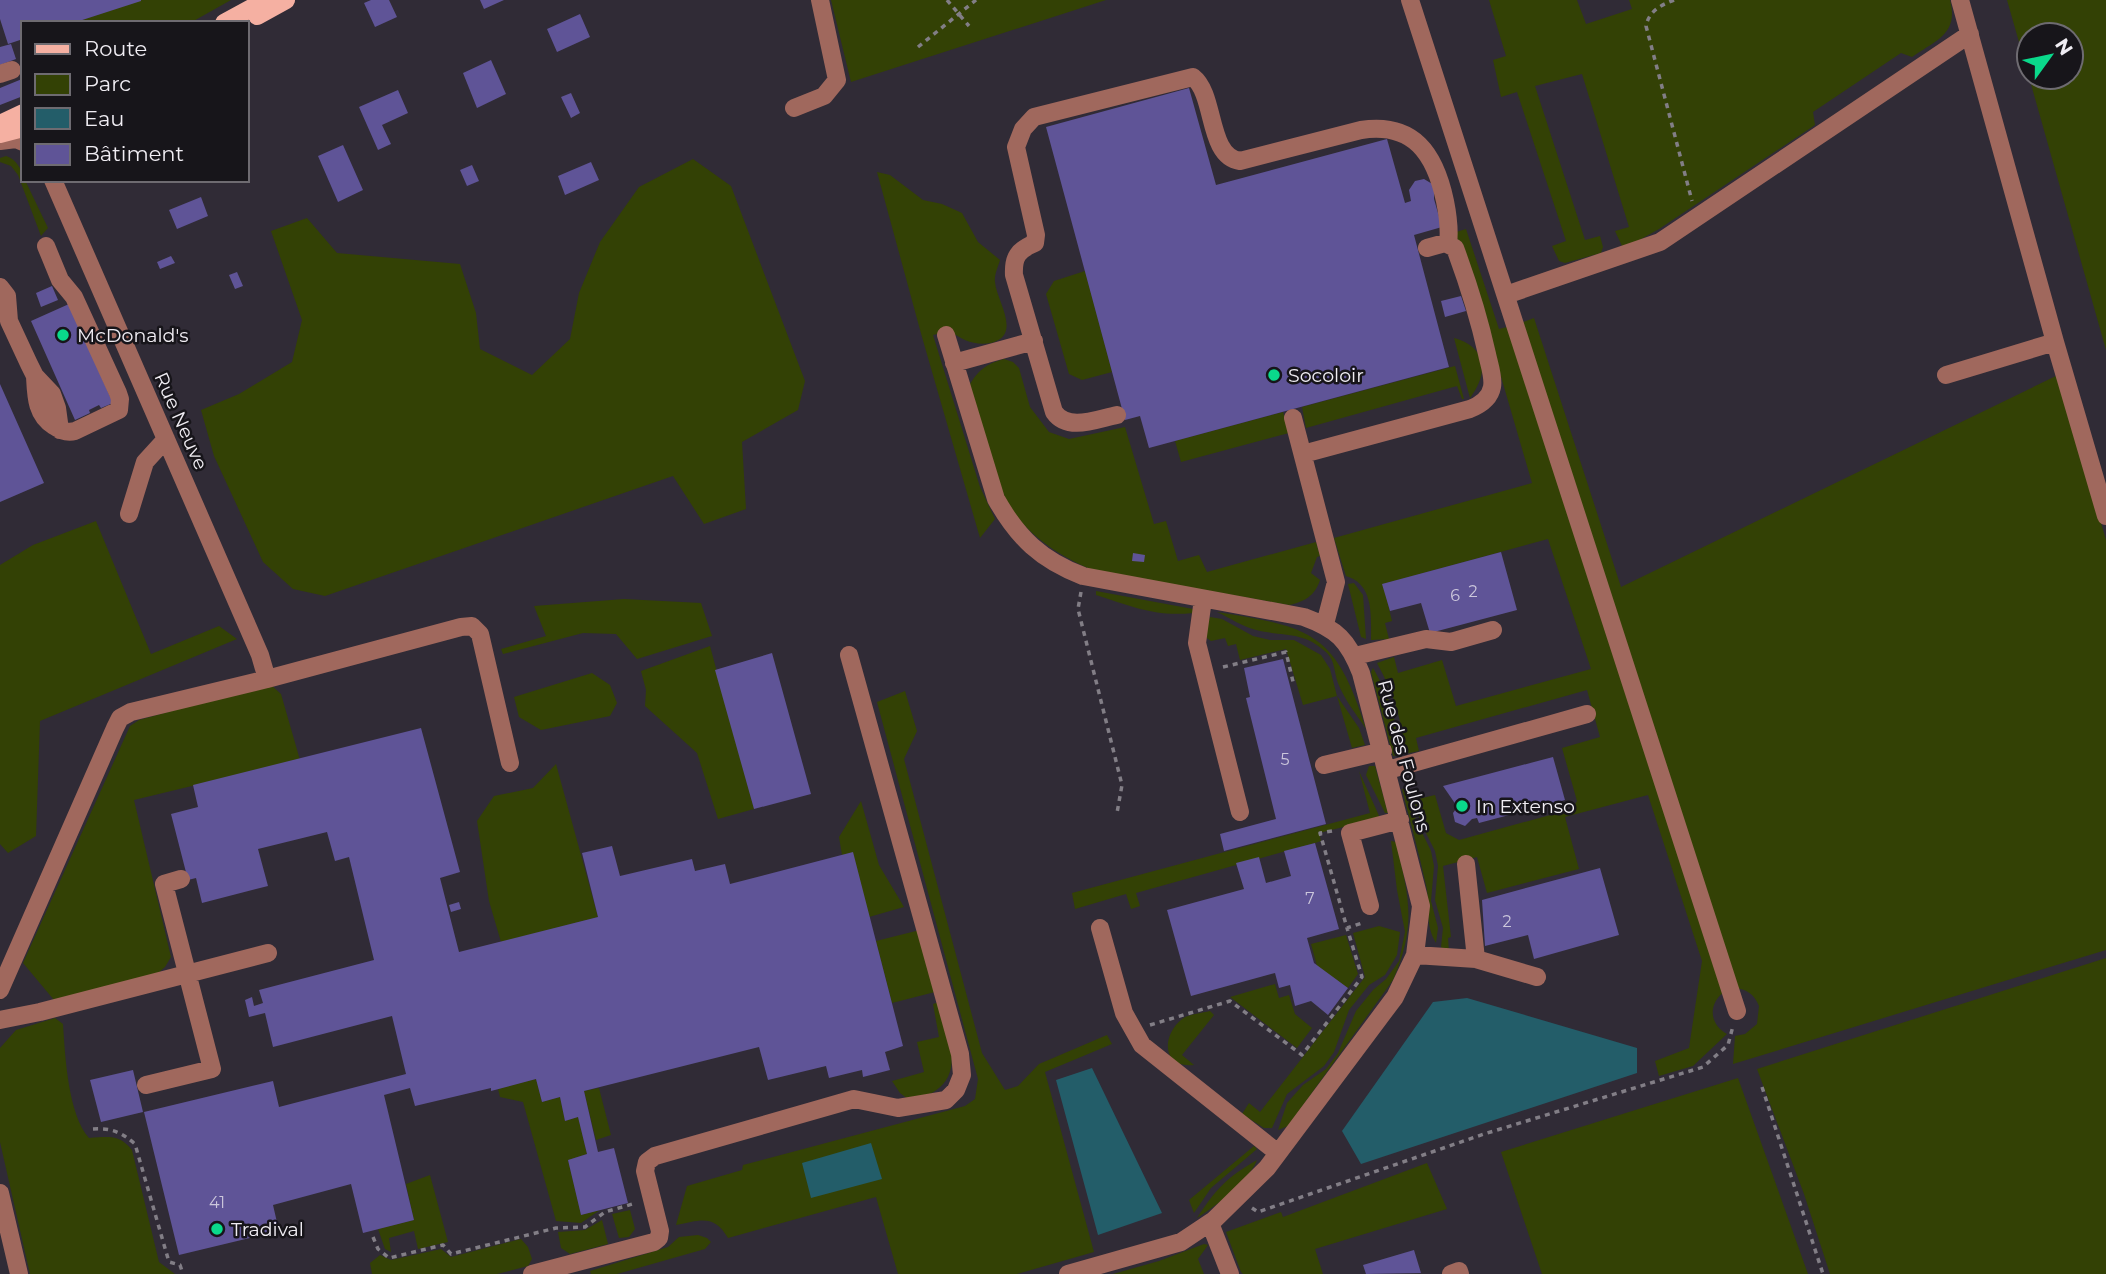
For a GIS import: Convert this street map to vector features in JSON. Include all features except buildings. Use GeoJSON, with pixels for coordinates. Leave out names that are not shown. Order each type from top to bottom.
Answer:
{"type":"FeatureCollection","features":[{"type":"Feature","properties":{"kind":"main road"},"geometry":{"type":"LineString","coordinates":[[228,21],[266,0]]}},
{"type":"Feature","properties":{"kind":"main road"},"geometry":{"type":"LineString","coordinates":[[248,21],[286,0]]}},
{"type":"Feature","properties":{"kind":"main road"},"geometry":{"type":"LineString","coordinates":[[0,124],[21,114]]}},
{"type":"Feature","properties":{"kind":"main road"},"geometry":{"type":"LineString","coordinates":[[0,134],[21,129]]}},
{"type":"Feature","properties":{"kind":"street"},"geometry":{"type":"LineString","coordinates":[[794,108],[824,96],[837,80],[820,0]]}},
{"type":"Feature","properties":{"kind":"street"},"geometry":{"type":"LineString","coordinates":[[1410,0],[1737,1011]]}},
{"type":"Feature","properties":{"kind":"street"},"geometry":{"type":"LineString","coordinates":[[1960,0],[2106,516]]}},
{"type":"Feature","properties":{"kind":"street"},"geometry":{"type":"LineString","coordinates":[[1506,295],[1660,243],[1970,34]]}},
{"type":"Feature","properties":{"kind":"street"},"geometry":{"type":"LineString","coordinates":[[1116,415],[1075,424],[1059,418],[1054,412],[1014,275],[1017,254],[1035,243],[1036,234],[1016,155],[1018,139],[1028,122],[1042,114],[1193,77],[1204,88],[1216,136],[1227,155],[1234,160],[1240,161],[1374,128],[1402,132],[1415,139],[1427,153],[1441,182],[1450,229],[1448,244]]}},
{"type":"Feature","properties":{"kind":"street"},"geometry":{"type":"LineString","coordinates":[[0,141],[16,138],[21,141]]}},
{"type":"Feature","properties":{"kind":"street","name":"Rue Neuve"},"geometry":{"type":"LineString","coordinates":[[54,182],[261,655],[267,679]]}},
{"type":"Feature","properties":{"kind":"street"},"geometry":{"type":"LineString","coordinates":[[1303,454],[1470,410],[1488,397],[1492,387],[1492,373],[1476,306],[1455,248],[1448,244],[1427,248]]}},
{"type":"Feature","properties":{"kind":"street"},"geometry":{"type":"LineString","coordinates":[[0,287],[8,296],[9,321],[35,376],[36,401],[43,417],[60,430],[69,433],[116,413],[120,400],[74,298],[60,280],[46,246]]}},
{"type":"Feature","properties":{"kind":"street","name":"Rue des Foulons"},"geometry":{"type":"LineString","coordinates":[[946,335],[996,499],[1026,541],[1043,556],[1060,567],[1083,576],[1304,617],[1325,624],[1346,642],[1355,656],[1383,751],[1421,906],[1415,956],[1395,997],[1267,1168],[1210,1223],[1181,1242],[1068,1274]]}},
{"type":"Feature","properties":{"kind":"street"},"geometry":{"type":"LineString","coordinates":[[954,363],[1034,341]]}},
{"type":"Feature","properties":{"kind":"street"},"geometry":{"type":"LineString","coordinates":[[1946,374],[2055,342]]}},
{"type":"Feature","properties":{"kind":"street"},"geometry":{"type":"LineString","coordinates":[[1293,418],[1336,582],[1325,624]]}},
{"type":"Feature","properties":{"kind":"street"},"geometry":{"type":"LineString","coordinates":[[129,514],[145,463],[166,439]]}},
{"type":"Feature","properties":{"kind":"street"},"geometry":{"type":"LineString","coordinates":[[1203,599],[1197,643],[1240,812]]}},
{"type":"Feature","properties":{"kind":"street"},"geometry":{"type":"LineString","coordinates":[[0,990],[120,718],[131,712],[472,626],[480,634],[510,763]]}},
{"type":"Feature","properties":{"kind":"street"},"geometry":{"type":"LineString","coordinates":[[1355,656],[1426,639],[1451,642],[1493,630]]}},
{"type":"Feature","properties":{"kind":"street"},"geometry":{"type":"LineString","coordinates":[[532,1274],[654,1242],[659,1238],[660,1231],[645,1171],[647,1162],[655,1156],[854,1099],[898,1108],[946,1100],[956,1090],[962,1075],[956,1041],[849,655]]}},
{"type":"Feature","properties":{"kind":"street"},"geometry":{"type":"LineString","coordinates":[[1388,770],[1587,715]]}},
{"type":"Feature","properties":{"kind":"street"},"geometry":{"type":"LineString","coordinates":[[1324,765],[1383,751]]}},
{"type":"Feature","properties":{"kind":"street"},"geometry":{"type":"LineString","coordinates":[[1370,906],[1350,833],[1400,820]]}},
{"type":"Feature","properties":{"kind":"street"},"geometry":{"type":"LineString","coordinates":[[1466,864],[1476,959]]}},
{"type":"Feature","properties":{"kind":"street"},"geometry":{"type":"LineString","coordinates":[[146,1085],[212,1069],[164,884],[181,879]]}},
{"type":"Feature","properties":{"kind":"street"},"geometry":{"type":"LineString","coordinates":[[1100,928],[1124,1013],[1142,1045],[1278,1153]]}},
{"type":"Feature","properties":{"kind":"street"},"geometry":{"type":"LineString","coordinates":[[0,1020],[268,953]]}},
{"type":"Feature","properties":{"kind":"street"},"geometry":{"type":"LineString","coordinates":[[1415,956],[1476,959],[1537,977]]}},
{"type":"Feature","properties":{"kind":"street"},"geometry":{"type":"LineString","coordinates":[[0,1193],[19,1274]]}},
{"type":"Feature","properties":{"kind":"street"},"geometry":{"type":"LineString","coordinates":[[1210,1223],[1230,1274]]}},
{"type":"Feature","properties":{"kind":"street"},"geometry":{"type":"LineString","coordinates":[[1451,1274],[1460,1271],[1460,1274]]}},
{"type":"Feature","properties":{"kind":"path"},"geometry":{"type":"LineString","coordinates":[[947,0],[969,26]]}},
{"type":"Feature","properties":{"kind":"path"},"geometry":{"type":"LineString","coordinates":[[918,47],[976,0]]}},
{"type":"Feature","properties":{"kind":"path"},"geometry":{"type":"LineString","coordinates":[[1674,0],[1652,13],[1646,26],[1697,217]]}},
{"type":"Feature","properties":{"kind":"path"},"geometry":{"type":"LineString","coordinates":[[1083,576],[1078,609],[1122,785],[1117,813]]}},
{"type":"Feature","properties":{"kind":"path"},"geometry":{"type":"LineString","coordinates":[[1204,671],[1286,652],[1294,686]]}},
{"type":"Feature","properties":{"kind":"path"},"geometry":{"type":"LineString","coordinates":[[1133,1030],[1230,1001],[1245,1015],[1302,1055],[1362,977],[1347,928]]}},
{"type":"Feature","properties":{"kind":"path"},"geometry":{"type":"LineString","coordinates":[[1237,1198],[1258,1212],[1484,1134],[1703,1068],[1728,1045],[1737,1011]]}},
{"type":"Feature","properties":{"kind":"path"},"geometry":{"type":"LineString","coordinates":[[1762,1087],[1823,1274]]}},
{"type":"Feature","properties":{"kind":"path"},"geometry":{"type":"LineString","coordinates":[[93,1129],[108,1128],[121,1132],[135,1144],[169,1262],[180,1265],[183,1274]]}},
{"type":"Feature","properties":{"kind":"path"},"geometry":{"type":"LineString","coordinates":[[373,1237],[378,1249],[389,1258],[443,1245],[451,1254],[556,1228],[585,1227],[605,1212],[652,1199]]}},
{"type":"Feature","properties":{"kind":"green space"},"geometry":{"type":"Polygon","coordinates":[[[142,0],[231,0],[194,21],[79,21],[142,0]]]}},
{"type":"Feature","properties":{"kind":"green space"},"geometry":{"type":"Polygon","coordinates":[[[831,0],[1106,0],[851,82],[831,0]]]}},
{"type":"Feature","properties":{"kind":"green space"},"geometry":{"type":"Polygon","coordinates":[[[1489,0],[1577,0],[1586,24],[1632,9],[1629,0],[1950,0],[1952,12],[1948,28],[1937,40],[1912,57],[1901,53],[1813,112],[1815,125],[1659,229],[1634,243],[1622,246],[1615,231],[1629,227],[1582,74],[1535,86],[1585,240],[1600,236],[1603,247],[1601,253],[1565,263],[1559,261],[1552,246],[1566,241],[1517,92],[1501,97],[1493,60],[1506,56],[1489,0]]]}},
{"type":"Feature","properties":{"kind":"green space"},"geometry":{"type":"Polygon","coordinates":[[[2007,0],[2106,0],[2106,350],[2033,91],[2085,91],[2085,21],[2015,21],[2015,28],[2007,0]]]}},
{"type":"Feature","properties":{"kind":"green space"},"geometry":{"type":"Polygon","coordinates":[[[6,156],[16,162],[20,169],[21,182],[26,182],[48,228],[41,236],[18,175],[11,166],[0,162],[0,158],[6,156]]]}},
{"type":"Feature","properties":{"kind":"green space"},"geometry":{"type":"Polygon","coordinates":[[[693,159],[731,186],[805,381],[798,410],[742,442],[746,509],[704,524],[673,476],[325,596],[293,589],[263,562],[214,456],[201,410],[239,394],[292,362],[302,320],[271,231],[307,218],[337,253],[460,264],[476,313],[480,349],[532,375],[570,339],[579,293],[600,242],[639,187],[693,159]]]}},
{"type":"Feature","properties":{"kind":"green space"},"geometry":{"type":"Polygon","coordinates":[[[877,172],[890,175],[923,200],[942,204],[962,213],[978,242],[1000,260],[995,282],[1007,325],[1000,339],[980,344],[964,340],[950,331],[933,335],[980,487],[995,519],[980,538],[922,337],[877,172]]]}},
{"type":"Feature","properties":{"kind":"green space"},"geometry":{"type":"Polygon","coordinates":[[[1466,229],[1499,329],[1507,327],[1724,992],[1715,1002],[1713,1014],[1717,1025],[1727,1034],[1693,1066],[1659,1076],[1655,1061],[1689,1048],[1702,961],[1648,795],[1565,817],[1579,869],[1487,893],[1477,857],[1443,866],[1451,937],[1448,938],[1449,952],[1441,947],[1443,928],[1435,900],[1438,866],[1435,851],[1420,821],[1414,800],[1435,795],[1446,833],[1459,840],[1572,809],[1577,801],[1562,748],[1600,737],[1587,690],[1416,738],[1419,751],[1405,754],[1396,707],[1377,663],[1394,657],[1398,673],[1442,660],[1456,706],[1591,669],[1548,539],[1383,584],[1392,621],[1385,623],[1389,639],[1371,640],[1366,593],[1355,580],[1346,576],[1334,538],[1532,483],[1463,246],[1453,233],[1466,229]]]}},
{"type":"Feature","properties":{"kind":"green space"},"geometry":{"type":"Polygon","coordinates":[[[1085,271],[1112,372],[1082,380],[1069,374],[1046,294],[1054,281],[1085,271]]]}},
{"type":"Feature","properties":{"kind":"green space"},"geometry":{"type":"Polygon","coordinates":[[[1534,318],[1621,587],[2058,375],[2106,540],[2106,950],[1733,1064],[1735,1036],[1745,1034],[1757,1024],[1759,1006],[1750,993],[1734,988],[1521,323],[1534,318]]]}},
{"type":"Feature","properties":{"kind":"green space"},"geometry":{"type":"Polygon","coordinates":[[[1454,338],[1473,348],[1482,362],[1480,379],[1470,398],[1454,338]]]}},
{"type":"Feature","properties":{"kind":"green space"},"geometry":{"type":"Polygon","coordinates":[[[1004,359],[1019,368],[1030,407],[1049,432],[1069,439],[1125,427],[1154,524],[1166,521],[1178,561],[1199,555],[1207,572],[1316,542],[1320,556],[1317,557],[1311,573],[1320,580],[1312,594],[1289,605],[1096,571],[1054,550],[1029,530],[1009,505],[988,453],[969,386],[983,368],[1004,359]]]}},
{"type":"Feature","properties":{"kind":"green space"},"geometry":{"type":"Polygon","coordinates":[[[1455,366],[1464,399],[1457,386],[1306,428],[1302,407],[1455,366]]]}},
{"type":"Feature","properties":{"kind":"green space"},"geometry":{"type":"Polygon","coordinates":[[[1283,412],[1289,433],[1181,462],[1175,441],[1283,412]]]}},
{"type":"Feature","properties":{"kind":"green space"},"geometry":{"type":"Polygon","coordinates":[[[96,521],[151,654],[219,626],[237,639],[40,721],[36,836],[8,853],[0,844],[0,565],[33,545],[96,521]]]}},
{"type":"Feature","properties":{"kind":"green space"},"geometry":{"type":"Polygon","coordinates":[[[1354,583],[1363,595],[1366,639],[1361,637],[1348,584],[1354,583]]]}},
{"type":"Feature","properties":{"kind":"green space"},"geometry":{"type":"Polygon","coordinates":[[[1096,591],[1193,609],[1193,613],[1143,610],[1096,595],[1096,591]]]}},
{"type":"Feature","properties":{"kind":"green space"},"geometry":{"type":"Polygon","coordinates":[[[624,599],[701,603],[712,636],[637,659],[616,634],[583,633],[503,654],[501,649],[546,636],[534,606],[624,599]]]}},
{"type":"Feature","properties":{"kind":"green space"},"geometry":{"type":"Polygon","coordinates":[[[1217,612],[1276,623],[1298,630],[1316,640],[1331,654],[1343,672],[1366,729],[1341,689],[1327,653],[1301,637],[1251,629],[1217,612]]]}},
{"type":"Feature","properties":{"kind":"green space"},"geometry":{"type":"Polygon","coordinates":[[[1210,617],[1222,619],[1253,636],[1270,640],[1294,640],[1321,655],[1330,669],[1337,696],[1303,705],[1286,649],[1240,660],[1236,644],[1228,646],[1225,638],[1211,641],[1204,636],[1210,617]]]}},
{"type":"Feature","properties":{"kind":"green space"},"geometry":{"type":"Polygon","coordinates":[[[710,646],[754,809],[718,819],[697,753],[645,706],[646,690],[641,671],[710,646]]]}},
{"type":"Feature","properties":{"kind":"green space"},"geometry":{"type":"Polygon","coordinates":[[[1373,668],[1392,710],[1399,755],[1393,756],[1371,672],[1373,668]]]}},
{"type":"Feature","properties":{"kind":"green space"},"geometry":{"type":"Polygon","coordinates":[[[592,673],[610,685],[617,703],[610,716],[541,730],[519,717],[514,697],[592,673]]]}},
{"type":"Feature","properties":{"kind":"green space"},"geometry":{"type":"Polygon","coordinates":[[[270,684],[281,694],[300,760],[134,800],[171,957],[165,967],[157,974],[54,1000],[23,963],[130,726],[139,720],[270,684]]]}},
{"type":"Feature","properties":{"kind":"green space"},"geometry":{"type":"Polygon","coordinates":[[[905,691],[917,731],[904,759],[982,1053],[1005,1090],[1018,1086],[1039,1064],[1107,1035],[1112,1044],[1045,1072],[1094,1252],[1017,1274],[898,1274],[876,1197],[728,1238],[723,1230],[712,1222],[676,1225],[687,1186],[742,1170],[743,1165],[965,1106],[975,1099],[978,1079],[877,702],[905,691]]]}},
{"type":"Feature","properties":{"kind":"green space"},"geometry":{"type":"Polygon","coordinates":[[[1337,696],[1359,728],[1365,745],[1352,748],[1337,696]]]}},
{"type":"Feature","properties":{"kind":"green space"},"geometry":{"type":"Polygon","coordinates":[[[556,764],[598,917],[501,942],[489,901],[477,821],[494,796],[533,788],[556,764]]]}},
{"type":"Feature","properties":{"kind":"green space"},"geometry":{"type":"Polygon","coordinates":[[[1369,766],[1375,766],[1388,813],[1385,813],[1366,775],[1369,766]]]}},
{"type":"Feature","properties":{"kind":"green space"},"geometry":{"type":"Polygon","coordinates":[[[1359,771],[1380,818],[1319,833],[1321,841],[1315,843],[1136,893],[1140,906],[1131,909],[1126,894],[1075,909],[1072,893],[1370,813],[1359,771]]]}},
{"type":"Feature","properties":{"kind":"green space"},"geometry":{"type":"Polygon","coordinates":[[[1406,788],[1416,820],[1431,851],[1434,866],[1431,901],[1438,928],[1436,943],[1429,922],[1426,885],[1402,789],[1406,788]]]}},
{"type":"Feature","properties":{"kind":"green space"},"geometry":{"type":"Polygon","coordinates":[[[861,801],[879,865],[904,907],[869,917],[853,853],[842,855],[839,837],[861,801]]]}},
{"type":"Feature","properties":{"kind":"green space"},"geometry":{"type":"Polygon","coordinates":[[[1391,841],[1396,842],[1407,895],[1408,927],[1401,961],[1393,980],[1288,1126],[1278,1130],[1287,1103],[1303,1085],[1326,1069],[1338,1053],[1356,1011],[1399,961],[1405,932],[1391,841]]]}},
{"type":"Feature","properties":{"kind":"green space"},"geometry":{"type":"Polygon","coordinates":[[[1379,926],[1400,932],[1397,955],[1385,975],[1369,985],[1349,1010],[1334,1052],[1324,1066],[1287,1094],[1272,1128],[1264,1128],[1242,1114],[1249,1103],[1260,1112],[1365,977],[1353,933],[1379,926]]]}},
{"type":"Feature","properties":{"kind":"green space"},"geometry":{"type":"Polygon","coordinates":[[[920,930],[935,992],[892,1003],[876,941],[920,930]]]}},
{"type":"Feature","properties":{"kind":"green space"},"geometry":{"type":"Polygon","coordinates":[[[1346,935],[1358,974],[1348,988],[1317,966],[1311,944],[1346,935]]]}},
{"type":"Feature","properties":{"kind":"green space"},"geometry":{"type":"Polygon","coordinates":[[[2106,958],[2106,1274],[1830,1274],[1804,1194],[1757,1069],[2106,958]]]}},
{"type":"Feature","properties":{"kind":"green space"},"geometry":{"type":"Polygon","coordinates":[[[1275,984],[1279,998],[1289,995],[1295,1014],[1312,1028],[1297,1048],[1230,997],[1275,984]]]}},
{"type":"Feature","properties":{"kind":"green space"},"geometry":{"type":"Polygon","coordinates":[[[939,1002],[949,1037],[952,1061],[950,1073],[935,1091],[908,1099],[892,1081],[924,1072],[917,1042],[939,1037],[933,1004],[939,1002]]]}},
{"type":"Feature","properties":{"kind":"green space"},"geometry":{"type":"Polygon","coordinates":[[[1210,1011],[1214,1015],[1182,1055],[1194,1065],[1176,1062],[1168,1050],[1168,1042],[1175,1026],[1185,1017],[1210,1011]]]}},
{"type":"Feature","properties":{"kind":"green space"},"geometry":{"type":"Polygon","coordinates":[[[55,1018],[63,1024],[69,1084],[82,1128],[89,1138],[118,1139],[132,1150],[159,1262],[175,1274],[30,1274],[0,1142],[0,1048],[16,1030],[55,1018]]]}},
{"type":"Feature","properties":{"kind":"green space"},"geometry":{"type":"Polygon","coordinates":[[[1738,1078],[1808,1274],[1542,1274],[1501,1152],[1738,1078]]]}},
{"type":"Feature","properties":{"kind":"green space"},"geometry":{"type":"Polygon","coordinates":[[[536,1079],[542,1102],[560,1097],[565,1121],[578,1117],[587,1154],[568,1160],[581,1215],[600,1210],[581,1223],[556,1221],[523,1102],[500,1097],[498,1089],[536,1079]]]}},
{"type":"Feature","properties":{"kind":"green space"},"geometry":{"type":"Polygon","coordinates":[[[599,1088],[611,1135],[596,1140],[584,1091],[599,1088]]]}},
{"type":"Feature","properties":{"kind":"green space"},"geometry":{"type":"Polygon","coordinates":[[[1254,1146],[1257,1149],[1211,1188],[1194,1213],[1189,1200],[1254,1146]]]}},
{"type":"Feature","properties":{"kind":"green space"},"geometry":{"type":"Polygon","coordinates":[[[1257,1160],[1239,1185],[1197,1218],[1222,1185],[1257,1160]]]}},
{"type":"Feature","properties":{"kind":"green space"},"geometry":{"type":"Polygon","coordinates":[[[1427,1163],[1447,1209],[1315,1249],[1323,1274],[1241,1272],[1226,1232],[1281,1212],[1283,1217],[1427,1163]]]}},
{"type":"Feature","properties":{"kind":"green space"},"geometry":{"type":"Polygon","coordinates":[[[430,1175],[448,1242],[418,1249],[414,1231],[389,1238],[391,1252],[385,1249],[378,1229],[414,1220],[406,1184],[430,1175]]]}},
{"type":"Feature","properties":{"kind":"green space"},"geometry":{"type":"Polygon","coordinates":[[[630,1210],[635,1229],[629,1237],[619,1238],[612,1214],[630,1210]]]}},
{"type":"Feature","properties":{"kind":"green space"},"geometry":{"type":"Polygon","coordinates":[[[602,1220],[608,1244],[570,1254],[561,1248],[558,1232],[585,1230],[602,1220]]]}},
{"type":"Feature","properties":{"kind":"green space"},"geometry":{"type":"Polygon","coordinates":[[[698,1235],[711,1242],[705,1249],[617,1274],[591,1274],[590,1271],[668,1247],[679,1237],[698,1235]]]}},
{"type":"Feature","properties":{"kind":"green space"},"geometry":{"type":"Polygon","coordinates":[[[521,1239],[528,1247],[532,1259],[528,1266],[497,1274],[372,1274],[370,1263],[380,1255],[391,1260],[441,1249],[451,1257],[521,1239]]]}},
{"type":"Feature","properties":{"kind":"green space"},"geometry":{"type":"Polygon","coordinates":[[[1204,1244],[1208,1245],[1198,1259],[1204,1274],[1113,1274],[1159,1261],[1204,1244]]]}},
{"type":"Feature","properties":{"kind":"water"},"geometry":{"type":"Polygon","coordinates":[[[1467,998],[1637,1048],[1637,1073],[1361,1164],[1342,1131],[1433,1002],[1467,998]]]}},
{"type":"Feature","properties":{"kind":"water"},"geometry":{"type":"Polygon","coordinates":[[[1092,1068],[1162,1213],[1098,1235],[1056,1080],[1092,1068]]]}},
{"type":"Feature","properties":{"kind":"water"},"geometry":{"type":"Polygon","coordinates":[[[871,1143],[882,1179],[811,1198],[802,1163],[871,1143]]]}},
{"type":"Feature","properties":{"kind":"place","name":"McDonald's"},"geometry":{"type":"Point","coordinates":[63,335]}},
{"type":"Feature","properties":{"kind":"place","name":"Socoloir"},"geometry":{"type":"Point","coordinates":[1274,375]}},
{"type":"Feature","properties":{"kind":"place","name":"In Extenso"},"geometry":{"type":"Point","coordinates":[1462,806]}},
{"type":"Feature","properties":{"kind":"place","name":"Tradival"},"geometry":{"type":"Point","coordinates":[217,1229]}}]}
